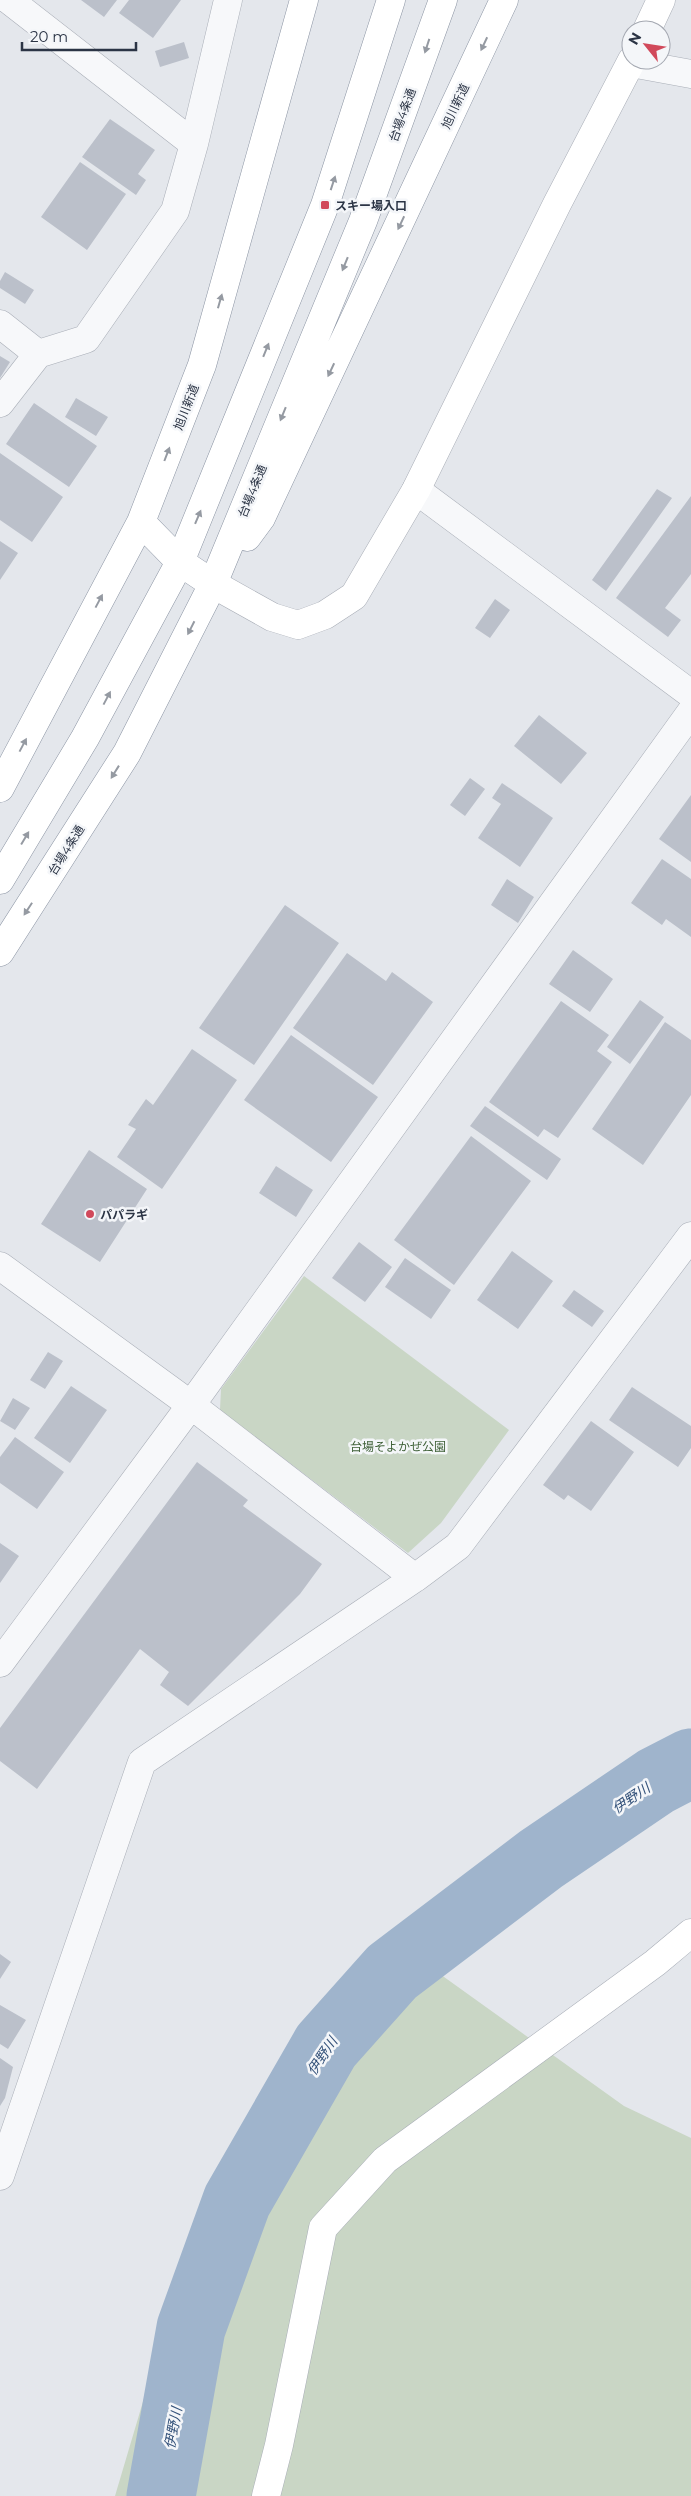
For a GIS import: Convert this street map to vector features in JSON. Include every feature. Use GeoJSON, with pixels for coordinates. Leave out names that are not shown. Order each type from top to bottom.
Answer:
{"type":"FeatureCollection","features":[{"type":"Feature","properties":{"kind":"main road","name":"旭川新道"},"geometry":{"type":"LineString","coordinates":[[0,788],[141,522],[202,365],[304,0]]}},
{"type":"Feature","properties":{"kind":"main road"},"geometry":{"type":"LineString","coordinates":[[0,880],[85,738],[180,562],[325,205],[391,0]]}},
{"type":"Feature","properties":{"kind":"main road","name":"台場4条通"},"geometry":{"type":"LineString","coordinates":[[0,952],[127,754],[213,584],[363,221],[443,0]]}},
{"type":"Feature","properties":{"kind":"main road","name":"旭川新道"},"geometry":{"type":"LineString","coordinates":[[213,584],[261,518],[504,0]]}},
{"type":"Feature","properties":{"kind":"main road"},"geometry":{"type":"LineString","coordinates":[[652,20],[661,0]]}},
{"type":"Feature","properties":{"kind":"main road"},"geometry":{"type":"LineString","coordinates":[[141,522],[180,562],[213,584],[272,617],[298,625],[325,615],[354,596],[416,490],[558,204],[628,70]]}},
{"type":"Feature","properties":{"kind":"main road"},"geometry":{"type":"LineString","coordinates":[[266,2496],[279,2445],[323,2228],[385,2160],[655,1963],[691,1933]]}},
{"type":"Feature","properties":{"kind":"street"},"geometry":{"type":"LineString","coordinates":[[9,0],[194,144]]}},
{"type":"Feature","properties":{"kind":"street"},"geometry":{"type":"LineString","coordinates":[[0,404],[38,354],[86,339],[175,211],[194,144],[228,0]]}},
{"type":"Feature","properties":{"kind":"street"},"geometry":{"type":"LineString","coordinates":[[671,70],[691,74]]}},
{"type":"Feature","properties":{"kind":"street"},"geometry":{"type":"LineString","coordinates":[[0,324],[38,354]]}},
{"type":"Feature","properties":{"kind":"street"},"geometry":{"type":"LineString","coordinates":[[416,490],[691,694]]}},
{"type":"Feature","properties":{"kind":"street"},"geometry":{"type":"LineString","coordinates":[[0,1663],[190,1405],[691,712]]}},
{"type":"Feature","properties":{"kind":"street"},"geometry":{"type":"LineString","coordinates":[[0,2176],[142,1762],[415,1578],[458,1546],[691,1236]]}},
{"type":"Feature","properties":{"kind":"street"},"geometry":{"type":"LineString","coordinates":[[0,1266],[190,1405],[415,1578]]}},
{"type":"Feature","properties":{"kind":"green space","name":"台場そよかぜ公園"},"geometry":{"type":"Polygon","coordinates":[[[304,1276],[509,1430],[441,1523],[408,1553],[220,1410],[221,1389],[304,1276]]]}},
{"type":"Feature","properties":{"kind":"green space"},"geometry":{"type":"Polygon","coordinates":[[[405,1949],[624,2106],[691,2138],[691,2496],[115,2496],[185,2260],[322,2023],[405,1949]]]}},
{"type":"Feature","properties":{"kind":"building"},"geometry":{"type":"Polygon","coordinates":[[[81,0],[117,0],[104,17],[81,0]]]}},
{"type":"Feature","properties":{"kind":"building"},"geometry":{"type":"Polygon","coordinates":[[[129,0],[181,0],[153,38],[119,13],[129,0]]]}},
{"type":"Feature","properties":{"kind":"building"},"geometry":{"type":"Polygon","coordinates":[[[184,42],[189,58],[160,67],[155,51],[184,42]]]}},
{"type":"Feature","properties":{"kind":"building"},"geometry":{"type":"Polygon","coordinates":[[[110,119],[155,150],[138,174],[146,180],[136,195],[82,157],[110,119]]]}},
{"type":"Feature","properties":{"kind":"building"},"geometry":{"type":"Polygon","coordinates":[[[80,162],[126,194],[87,250],[41,217],[80,162]]]}},
{"type":"Feature","properties":{"kind":"building"},"geometry":{"type":"Polygon","coordinates":[[[5,272],[34,290],[25,304],[0,288],[0,281],[5,272]]]}},
{"type":"Feature","properties":{"kind":"building"},"geometry":{"type":"Polygon","coordinates":[[[0,356],[10,362],[0,378],[0,356]]]}},
{"type":"Feature","properties":{"kind":"building"},"geometry":{"type":"Polygon","coordinates":[[[76,398],[108,417],[96,436],[65,417],[76,398]]]}},
{"type":"Feature","properties":{"kind":"building"},"geometry":{"type":"Polygon","coordinates":[[[34,403],[97,446],[69,487],[6,444],[34,403]]]}},
{"type":"Feature","properties":{"kind":"building"},"geometry":{"type":"Polygon","coordinates":[[[0,453],[63,497],[32,542],[0,520],[0,453]]]}},
{"type":"Feature","properties":{"kind":"building"},"geometry":{"type":"Polygon","coordinates":[[[657,489],[672,498],[606,591],[592,580],[657,489]]]}},
{"type":"Feature","properties":{"kind":"building"},"geometry":{"type":"Polygon","coordinates":[[[691,496],[691,574],[665,608],[681,620],[668,637],[616,598],[691,496]]]}},
{"type":"Feature","properties":{"kind":"building"},"geometry":{"type":"Polygon","coordinates":[[[0,541],[18,553],[0,580],[0,541]]]}},
{"type":"Feature","properties":{"kind":"building"},"geometry":{"type":"Polygon","coordinates":[[[495,599],[510,610],[490,638],[475,628],[495,599]]]}},
{"type":"Feature","properties":{"kind":"building"},"geometry":{"type":"Polygon","coordinates":[[[539,715],[587,753],[561,784],[514,746],[539,715]]]}},
{"type":"Feature","properties":{"kind":"building"},"geometry":{"type":"Polygon","coordinates":[[[470,778],[485,789],[465,816],[450,805],[470,778]]]}},
{"type":"Feature","properties":{"kind":"building"},"geometry":{"type":"Polygon","coordinates":[[[502,783],[553,818],[520,867],[478,838],[501,804],[492,798],[502,783]]]}},
{"type":"Feature","properties":{"kind":"building"},"geometry":{"type":"Polygon","coordinates":[[[691,795],[691,862],[659,839],[691,795]]]}},
{"type":"Feature","properties":{"kind":"building"},"geometry":{"type":"Polygon","coordinates":[[[662,859],[691,879],[691,937],[666,919],[662,925],[631,903],[662,859]]]}},
{"type":"Feature","properties":{"kind":"building"},"geometry":{"type":"Polygon","coordinates":[[[507,879],[534,897],[518,923],[491,905],[507,879]]]}},
{"type":"Feature","properties":{"kind":"building"},"geometry":{"type":"Polygon","coordinates":[[[285,905],[339,943],[254,1065],[199,1028],[285,905]]]}},
{"type":"Feature","properties":{"kind":"building"},"geometry":{"type":"Polygon","coordinates":[[[573,950],[613,979],[590,1012],[549,984],[573,950]]]}},
{"type":"Feature","properties":{"kind":"building"},"geometry":{"type":"Polygon","coordinates":[[[347,953],[386,981],[392,972],[433,1002],[373,1085],[293,1028],[347,953]]]}},
{"type":"Feature","properties":{"kind":"building"},"geometry":{"type":"Polygon","coordinates":[[[640,1000],[664,1017],[630,1064],[607,1047],[640,1000]]]}},
{"type":"Feature","properties":{"kind":"building"},"geometry":{"type":"Polygon","coordinates":[[[561,1001],[609,1035],[597,1051],[612,1062],[558,1138],[544,1129],[538,1137],[489,1102],[561,1001]]]}},
{"type":"Feature","properties":{"kind":"building"},"geometry":{"type":"Polygon","coordinates":[[[665,1022],[691,1040],[691,1095],[643,1165],[592,1129],[665,1022]]]}},
{"type":"Feature","properties":{"kind":"building"},"geometry":{"type":"Polygon","coordinates":[[[291,1035],[378,1097],[331,1162],[244,1100],[291,1035]]]}},
{"type":"Feature","properties":{"kind":"building"},"geometry":{"type":"Polygon","coordinates":[[[192,1049],[237,1080],[162,1189],[117,1157],[136,1129],[128,1125],[146,1099],[153,1105],[192,1049]]]}},
{"type":"Feature","properties":{"kind":"building"},"geometry":{"type":"Polygon","coordinates":[[[485,1106],[561,1159],[547,1180],[470,1126],[485,1106]]]}},
{"type":"Feature","properties":{"kind":"building"},"geometry":{"type":"Polygon","coordinates":[[[471,1136],[531,1181],[454,1285],[394,1240],[471,1136]]]}},
{"type":"Feature","properties":{"kind":"building"},"geometry":{"type":"Polygon","coordinates":[[[89,1150],[147,1189],[100,1262],[41,1224],[89,1150]]]}},
{"type":"Feature","properties":{"kind":"building"},"geometry":{"type":"Polygon","coordinates":[[[276,1166],[313,1190],[296,1217],[259,1193],[276,1166]]]}},
{"type":"Feature","properties":{"kind":"building"},"geometry":{"type":"Polygon","coordinates":[[[359,1242],[392,1267],[365,1302],[332,1278],[359,1242]]]}},
{"type":"Feature","properties":{"kind":"building"},"geometry":{"type":"Polygon","coordinates":[[[512,1251],[553,1281],[518,1329],[477,1300],[512,1251]]]}},
{"type":"Feature","properties":{"kind":"building"},"geometry":{"type":"Polygon","coordinates":[[[405,1258],[451,1290],[431,1319],[385,1287],[405,1258]]]}},
{"type":"Feature","properties":{"kind":"building"},"geometry":{"type":"Polygon","coordinates":[[[574,1290],[604,1311],[592,1327],[562,1306],[574,1290]]]}},
{"type":"Feature","properties":{"kind":"building"},"geometry":{"type":"Polygon","coordinates":[[[48,1352],[63,1361],[45,1389],[30,1380],[48,1352]]]}},
{"type":"Feature","properties":{"kind":"building"},"geometry":{"type":"Polygon","coordinates":[[[71,1386],[107,1410],[70,1463],[34,1438],[71,1386]]]}},
{"type":"Feature","properties":{"kind":"building"},"geometry":{"type":"Polygon","coordinates":[[[632,1387],[691,1426],[691,1448],[678,1467],[609,1420],[632,1387]]]}},
{"type":"Feature","properties":{"kind":"building"},"geometry":{"type":"Polygon","coordinates":[[[13,1398],[30,1408],[15,1430],[0,1421],[13,1398]]]}},
{"type":"Feature","properties":{"kind":"building"},"geometry":{"type":"Polygon","coordinates":[[[591,1421],[634,1452],[591,1511],[568,1495],[564,1500],[543,1485],[591,1421]]]}},
{"type":"Feature","properties":{"kind":"building"},"geometry":{"type":"Polygon","coordinates":[[[15,1437],[64,1472],[37,1509],[0,1483],[0,1457],[15,1437]]]}},
{"type":"Feature","properties":{"kind":"building"},"geometry":{"type":"Polygon","coordinates":[[[197,1462],[248,1500],[243,1506],[322,1564],[300,1594],[188,1706],[160,1685],[169,1672],[140,1649],[37,1789],[0,1761],[0,1728],[197,1462]]]}},
{"type":"Feature","properties":{"kind":"building"},"geometry":{"type":"Polygon","coordinates":[[[0,1543],[19,1556],[0,1583],[0,1543]]]}},
{"type":"Feature","properties":{"kind":"building"},"geometry":{"type":"Polygon","coordinates":[[[0,1954],[11,1962],[0,1979],[0,1954]]]}},
{"type":"Feature","properties":{"kind":"building"},"geometry":{"type":"Polygon","coordinates":[[[0,2005],[26,2020],[8,2049],[0,2044],[0,2005]]]}},
{"type":"Feature","properties":{"kind":"building"},"geometry":{"type":"Polygon","coordinates":[[[0,2058],[13,2067],[5,2098],[0,2106],[0,2058]]]}},
{"type":"Feature","properties":{"kind":"waterway","name":"伊野川"},"geometry":{"type":"LineString","coordinates":[[161,2496],[191,2328],[237,2201],[326,2046],[392,1972],[541,1859],[656,1781],[691,1763]]}},
{"type":"Feature","properties":{"kind":"place","name":"スキー場入口"},"geometry":{"type":"Point","coordinates":[325,205]}},
{"type":"Feature","properties":{"kind":"place","name":"パパラギ"},"geometry":{"type":"Point","coordinates":[90,1214]}}]}
